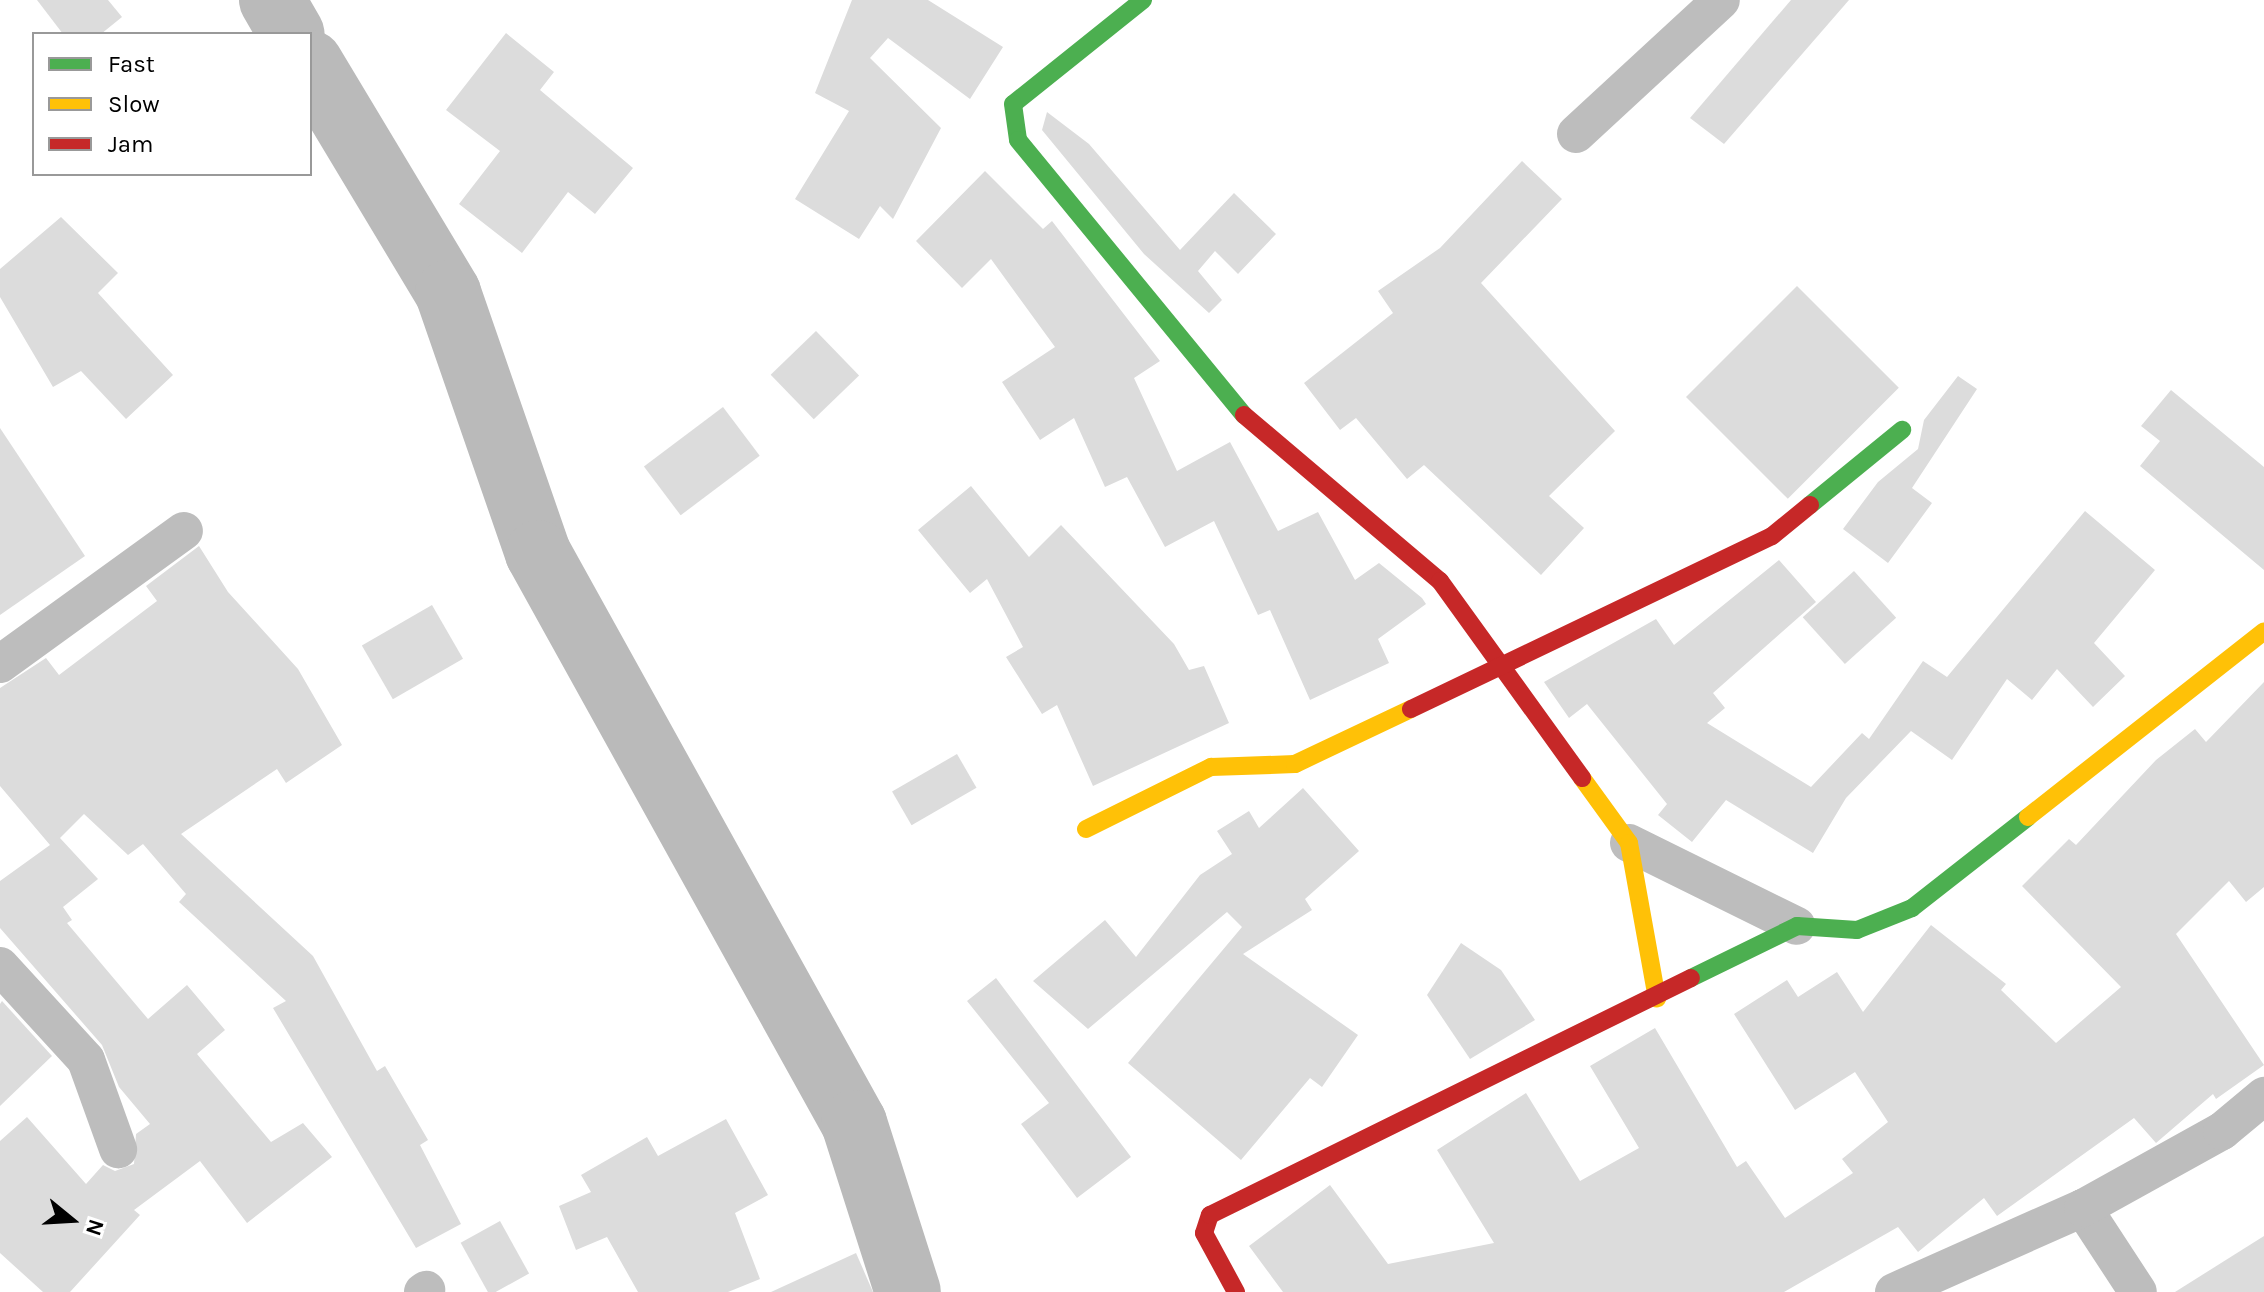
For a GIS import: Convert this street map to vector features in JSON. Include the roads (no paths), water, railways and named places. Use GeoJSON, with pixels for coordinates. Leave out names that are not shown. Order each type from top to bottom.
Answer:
{"type":"FeatureCollection","features":[{"type":"Feature","properties":{"kind":"street"},"geometry":{"type":"LineString","coordinates":[[1143,0],[1013,104],[1018,140],[1254,427],[1440,581],[1629,843],[1657,998]]}},
{"type":"Feature","properties":{"kind":"street"},"geometry":{"type":"LineString","coordinates":[[1576,134],[1721,0]]}},
{"type":"Feature","properties":{"kind":"street"},"geometry":{"type":"LineString","coordinates":[[1086,829],[1211,767],[1295,764],[1772,536],[1902,430]]}},
{"type":"Feature","properties":{"kind":"street"},"geometry":{"type":"LineString","coordinates":[[0,664],[184,531]]}},
{"type":"Feature","properties":{"kind":"street"},"geometry":{"type":"LineString","coordinates":[[1629,843],[1797,926],[1857,930],[1912,908],[2264,631]]}},
{"type":"Feature","properties":{"kind":"street"},"geometry":{"type":"LineString","coordinates":[[1236,1292],[1204,1233],[1210,1215],[1657,998],[1797,926]]}},
{"type":"Feature","properties":{"kind":"street"},"geometry":{"type":"LineString","coordinates":[[0,966],[86,1060],[118,1149]]}},
{"type":"Feature","properties":{"kind":"street"},"geometry":{"type":"LineString","coordinates":[[1894,1292],[2083,1208],[2222,1131],[2264,1096]]}},
{"type":"Feature","properties":{"kind":"street"},"geometry":{"type":"LineString","coordinates":[[2083,1208],[2138,1292]]}},
{"type":"Feature","properties":{"kind":"waterway"},"geometry":{"type":"LineString","coordinates":[[272,0],[291,32]]}},
{"type":"Feature","properties":{"kind":"waterway"},"geometry":{"type":"LineString","coordinates":[[312,66],[448,293],[538,553],[854,1123],[908,1292]]}}]}
